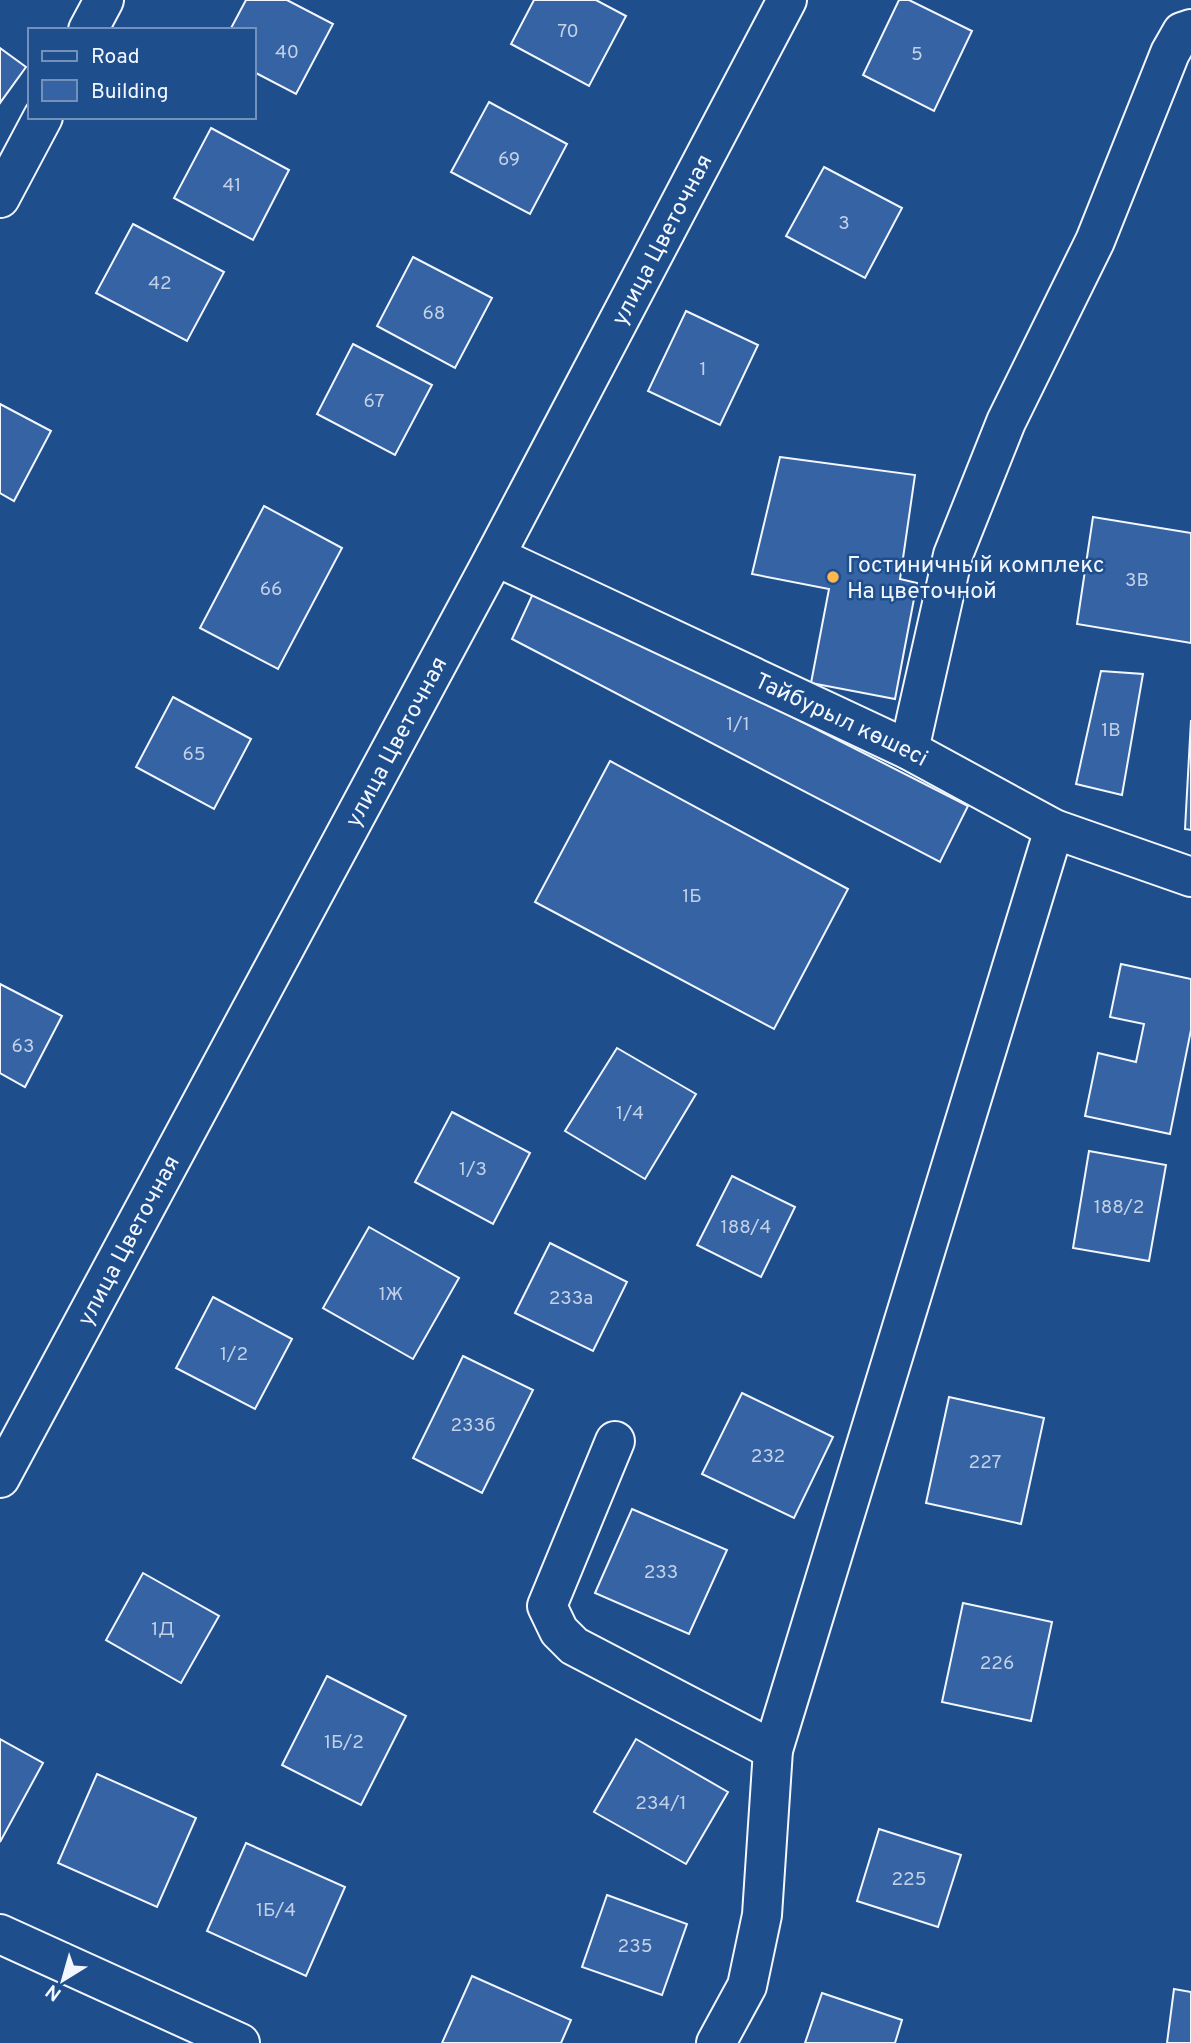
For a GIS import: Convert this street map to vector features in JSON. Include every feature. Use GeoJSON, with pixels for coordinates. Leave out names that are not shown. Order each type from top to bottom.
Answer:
{"type":"FeatureCollection","features":[{"type":"Feature","properties":{"kind":"street"},"geometry":{"type":"LineString","coordinates":[[89,28],[104,0]]}},
{"type":"Feature","properties":{"kind":"street","name":"улица Цветочная"},"geometry":{"type":"LineString","coordinates":[[0,1478],[495,556],[787,0]]}},
{"type":"Feature","properties":{"kind":"street"},"geometry":{"type":"LineString","coordinates":[[909,750],[953,555],[1006,422],[1095,241],[1170,52],[1182,32],[1191,29]]}},
{"type":"Feature","properties":{"kind":"street"},"geometry":{"type":"LineString","coordinates":[[0,198],[42,119]]}},
{"type":"Feature","properties":{"kind":"street","name":"Тайбурыл көшесі"},"geometry":{"type":"LineString","coordinates":[[495,556],[909,750],[1054,829],[1191,877]]}},
{"type":"Feature","properties":{"kind":"street"},"geometry":{"type":"LineString","coordinates":[[716,2043],[747,1986],[762,1915],[773,1751],[1054,829]]}},
{"type":"Feature","properties":{"kind":"street"},"geometry":{"type":"LineString","coordinates":[[615,1441],[547,1606],[559,1631],[574,1646],[773,1751]]}},
{"type":"Feature","properties":{"kind":"street"},"geometry":{"type":"LineString","coordinates":[[0,1934],[240,2043]]}},
{"type":"Feature","properties":{"kind":"building"},"geometry":{"type":"Polygon","coordinates":[[[246,0],[287,0],[333,24],[296,94],[256,73],[256,28],[231,28],[246,0]]]}},
{"type":"Feature","properties":{"kind":"building"},"geometry":{"type":"Polygon","coordinates":[[[534,0],[596,0],[626,16],[589,86],[511,44],[534,0]]]}},
{"type":"Feature","properties":{"kind":"building"},"geometry":{"type":"Polygon","coordinates":[[[899,0],[909,0],[972,31],[934,111],[863,75],[899,0]]]}},
{"type":"Feature","properties":{"kind":"building"},"geometry":{"type":"Polygon","coordinates":[[[0,48],[26,67],[0,103],[0,48]]]}},
{"type":"Feature","properties":{"kind":"building"},"geometry":{"type":"Polygon","coordinates":[[[489,102],[567,144],[530,214],[451,172],[489,102]]]}},
{"type":"Feature","properties":{"kind":"building"},"geometry":{"type":"Polygon","coordinates":[[[211,128],[289,170],[253,240],[174,198],[211,128]]]}},
{"type":"Feature","properties":{"kind":"building"},"geometry":{"type":"Polygon","coordinates":[[[824,167],[902,208],[865,278],[786,236],[824,167]]]}},
{"type":"Feature","properties":{"kind":"building"},"geometry":{"type":"Polygon","coordinates":[[[133,224],[224,272],[187,341],[96,293],[133,224]]]}},
{"type":"Feature","properties":{"kind":"building"},"geometry":{"type":"Polygon","coordinates":[[[413,257],[492,298],[455,368],[377,326],[413,257]]]}},
{"type":"Feature","properties":{"kind":"building"},"geometry":{"type":"Polygon","coordinates":[[[686,311],[758,345],[720,425],[648,391],[686,311]]]}},
{"type":"Feature","properties":{"kind":"building"},"geometry":{"type":"Polygon","coordinates":[[[353,344],[432,385],[395,455],[317,414],[353,344]]]}},
{"type":"Feature","properties":{"kind":"building"},"geometry":{"type":"Polygon","coordinates":[[[0,404],[51,431],[14,501],[0,493],[0,404]]]}},
{"type":"Feature","properties":{"kind":"building","name":"Гостиничный комплекс На цветочной"},"geometry":{"type":"Polygon","coordinates":[[[780,457],[915,475],[900,579],[917,583],[895,699],[811,683],[829,589],[752,574],[780,457]]]}},
{"type":"Feature","properties":{"kind":"building"},"geometry":{"type":"Polygon","coordinates":[[[264,506],[342,548],[278,669],[200,628],[264,506]]]}},
{"type":"Feature","properties":{"kind":"building"},"geometry":{"type":"Polygon","coordinates":[[[1093,517],[1191,533],[1191,643],[1077,624],[1093,517]]]}},
{"type":"Feature","properties":{"kind":"building"},"geometry":{"type":"Polygon","coordinates":[[[536,587],[968,806],[940,862],[512,639],[536,587]]]}},
{"type":"Feature","properties":{"kind":"building"},"geometry":{"type":"Polygon","coordinates":[[[1101,671],[1143,674],[1122,795],[1076,784],[1101,671]]]}},
{"type":"Feature","properties":{"kind":"building"},"geometry":{"type":"Polygon","coordinates":[[[173,697],[251,739],[214,809],[136,767],[173,697]]]}},
{"type":"Feature","properties":{"kind":"building"},"geometry":{"type":"Polygon","coordinates":[[[1191,720],[1191,830],[1185,829],[1191,720]]]}},
{"type":"Feature","properties":{"kind":"building"},"geometry":{"type":"Polygon","coordinates":[[[610,761],[848,889],[774,1029],[535,902],[610,761]]]}},
{"type":"Feature","properties":{"kind":"building"},"geometry":{"type":"Polygon","coordinates":[[[1121,964],[1191,979],[1191,1030],[1170,1134],[1085,1116],[1098,1053],[1136,1062],[1144,1024],[1110,1017],[1121,964]]]}},
{"type":"Feature","properties":{"kind":"building"},"geometry":{"type":"Polygon","coordinates":[[[0,984],[62,1016],[25,1087],[0,1073],[0,984]]]}},
{"type":"Feature","properties":{"kind":"building"},"geometry":{"type":"Polygon","coordinates":[[[617,1048],[696,1094],[645,1179],[565,1131],[617,1048]]]}},
{"type":"Feature","properties":{"kind":"building"},"geometry":{"type":"Polygon","coordinates":[[[452,1112],[530,1153],[493,1224],[415,1182],[452,1112]]]}},
{"type":"Feature","properties":{"kind":"building"},"geometry":{"type":"Polygon","coordinates":[[[1089,1151],[1166,1165],[1149,1261],[1073,1248],[1089,1151]]]}},
{"type":"Feature","properties":{"kind":"building"},"geometry":{"type":"Polygon","coordinates":[[[732,1176],[795,1207],[761,1277],[697,1245],[732,1176]]]}},
{"type":"Feature","properties":{"kind":"building"},"geometry":{"type":"Polygon","coordinates":[[[369,1227],[459,1278],[413,1359],[323,1308],[369,1227]]]}},
{"type":"Feature","properties":{"kind":"building"},"geometry":{"type":"Polygon","coordinates":[[[550,1243],[627,1282],[593,1351],[515,1313],[550,1243]]]}},
{"type":"Feature","properties":{"kind":"building"},"geometry":{"type":"Polygon","coordinates":[[[213,1297],[292,1339],[255,1409],[176,1368],[213,1297]]]}},
{"type":"Feature","properties":{"kind":"building"},"geometry":{"type":"Polygon","coordinates":[[[463,1356],[533,1390],[482,1493],[413,1458],[463,1356]]]}},
{"type":"Feature","properties":{"kind":"building"},"geometry":{"type":"Polygon","coordinates":[[[742,1393],[833,1437],[794,1518],[702,1474],[742,1393]]]}},
{"type":"Feature","properties":{"kind":"building"},"geometry":{"type":"Polygon","coordinates":[[[949,1397],[1044,1418],[1021,1524],[926,1503],[949,1397]]]}},
{"type":"Feature","properties":{"kind":"building"},"geometry":{"type":"Polygon","coordinates":[[[632,1509],[727,1550],[689,1634],[595,1593],[632,1509]]]}},
{"type":"Feature","properties":{"kind":"building"},"geometry":{"type":"Polygon","coordinates":[[[143,1573],[219,1616],[181,1683],[106,1640],[143,1573]]]}},
{"type":"Feature","properties":{"kind":"building"},"geometry":{"type":"Polygon","coordinates":[[[963,1603],[1052,1622],[1031,1721],[942,1702],[963,1603]]]}},
{"type":"Feature","properties":{"kind":"building"},"geometry":{"type":"Polygon","coordinates":[[[327,1676],[406,1716],[361,1805],[282,1765],[327,1676]]]}},
{"type":"Feature","properties":{"kind":"building"},"geometry":{"type":"Polygon","coordinates":[[[0,1739],[43,1763],[0,1842],[0,1739]]]}},
{"type":"Feature","properties":{"kind":"building"},"geometry":{"type":"Polygon","coordinates":[[[636,1739],[728,1792],[686,1864],[594,1812],[636,1739]]]}},
{"type":"Feature","properties":{"kind":"building"},"geometry":{"type":"Polygon","coordinates":[[[97,1774],[196,1818],[157,1907],[58,1863],[97,1774]]]}},
{"type":"Feature","properties":{"kind":"building"},"geometry":{"type":"Polygon","coordinates":[[[879,1829],[961,1855],[938,1927],[857,1901],[879,1829]]]}},
{"type":"Feature","properties":{"kind":"building"},"geometry":{"type":"Polygon","coordinates":[[[246,1843],[345,1887],[306,1976],[207,1931],[246,1843]]]}},
{"type":"Feature","properties":{"kind":"building"},"geometry":{"type":"Polygon","coordinates":[[[607,1895],[687,1924],[662,1995],[582,1967],[607,1895]]]}},
{"type":"Feature","properties":{"kind":"building"},"geometry":{"type":"Polygon","coordinates":[[[472,1976],[571,2020],[561,2043],[442,2043],[472,1976]]]}},
{"type":"Feature","properties":{"kind":"building"},"geometry":{"type":"Polygon","coordinates":[[[1174,1989],[1191,1992],[1191,2043],[1167,2043],[1174,1989]]]}},
{"type":"Feature","properties":{"kind":"building"},"geometry":{"type":"Polygon","coordinates":[[[822,1993],[902,2020],[895,2043],[805,2043],[822,1993]]]}},
{"type":"Feature","properties":{"kind":"place","name":"Гостиничный комплекс На цветочной"},"geometry":{"type":"Point","coordinates":[833,577]}}]}
